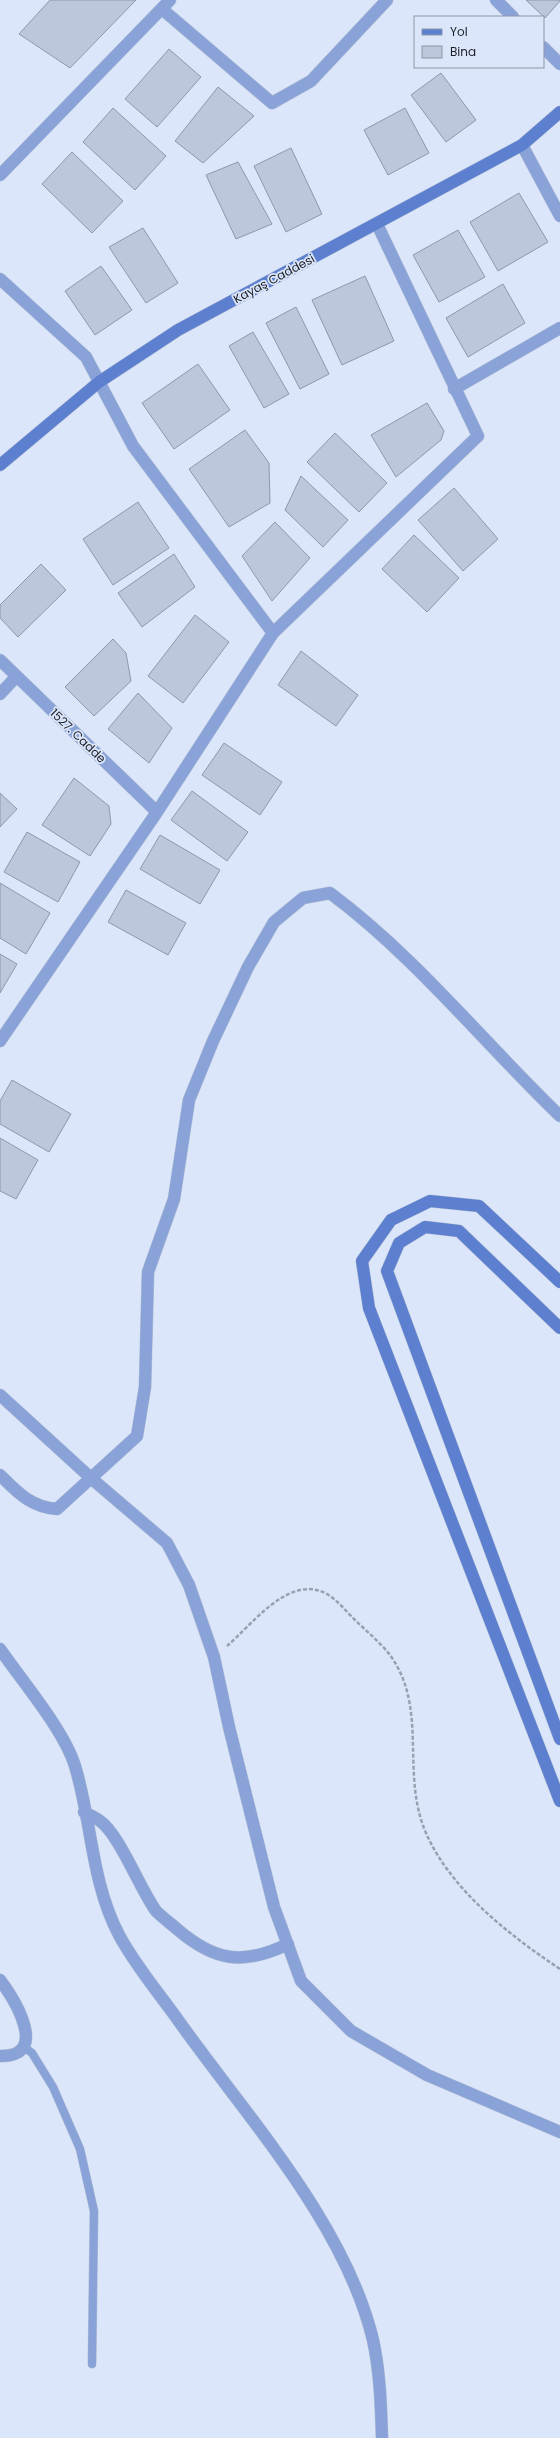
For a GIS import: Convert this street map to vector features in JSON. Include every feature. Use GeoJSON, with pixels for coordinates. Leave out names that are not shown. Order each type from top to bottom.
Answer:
{"type":"FeatureCollection","features":[{"type":"Feature","properties":{"kind":"street"},"geometry":{"type":"LineString","coordinates":[[0,175],[166,4],[272,103],[311,81],[387,0]]}},
{"type":"Feature","properties":{"kind":"street"},"geometry":{"type":"LineString","coordinates":[[496,0],[512,16]]}},
{"type":"Feature","properties":{"kind":"street"},"geometry":{"type":"LineString","coordinates":[[544,48],[560,64]]}},
{"type":"Feature","properties":{"kind":"street","name":"Kayaş Caddesi"},"geometry":{"type":"LineString","coordinates":[[0,465],[99,382],[178,330],[522,146],[560,112]]}},
{"type":"Feature","properties":{"kind":"street"},"geometry":{"type":"LineString","coordinates":[[522,146],[560,216]]}},
{"type":"Feature","properties":{"kind":"street"},"geometry":{"type":"LineString","coordinates":[[0,1041],[157,812],[273,633],[478,436],[454,389],[377,224]]}},
{"type":"Feature","properties":{"kind":"street"},"geometry":{"type":"LineString","coordinates":[[0,279],[86,357],[133,446],[273,633]]}},
{"type":"Feature","properties":{"kind":"street"},"geometry":{"type":"LineString","coordinates":[[454,389],[560,328]]}},
{"type":"Feature","properties":{"kind":"street","name":"1527. Cadde"},"geometry":{"type":"LineString","coordinates":[[0,660],[157,812]]}},
{"type":"Feature","properties":{"kind":"street"},"geometry":{"type":"LineString","coordinates":[[0,694],[16,677]]}},
{"type":"Feature","properties":{"kind":"street"},"geometry":{"type":"LineString","coordinates":[[0,1475],[23,1498],[42,1507],[57,1509],[92,1479],[137,1436],[145,1388],[148,1272],[174,1199],[189,1100],[213,1041],[248,967],[274,922],[303,898],[330,893],[359,915],[414,966],[560,1116]]}},
{"type":"Feature","properties":{"kind":"street"},"geometry":{"type":"LineString","coordinates":[[560,1282],[479,1206],[430,1201],[391,1220],[362,1261],[369,1308],[560,1801]]}},
{"type":"Feature","properties":{"kind":"street"},"geometry":{"type":"LineString","coordinates":[[560,1328],[459,1231],[425,1227],[399,1243],[387,1272],[560,1739]]}},
{"type":"Feature","properties":{"kind":"street"},"geometry":{"type":"LineString","coordinates":[[0,1395],[92,1479],[167,1543],[189,1585],[214,1657],[274,1907],[301,1981],[351,2031],[427,2075],[560,2132]]}},
{"type":"Feature","properties":{"kind":"street"},"geometry":{"type":"LineString","coordinates":[[0,1649],[70,1752],[75,1766],[100,1885],[108,1910],[128,1949],[222,2082],[283,2162],[333,2240],[346,2264],[356,2288],[373,2340],[381,2394],[382,2438]]}},
{"type":"Feature","properties":{"kind":"street"},"geometry":{"type":"LineString","coordinates":[[84,1812],[101,1821],[114,1837],[157,1911],[189,1940],[203,1948],[234,1957],[265,1955],[288,1944]]}},
{"type":"Feature","properties":{"kind":"street"},"geometry":{"type":"LineString","coordinates":[[0,1980],[10,1995],[25,2025],[26,2037],[24,2047],[16,2054],[0,2056]]}},
{"type":"Feature","properties":{"kind":"lane"},"geometry":{"type":"LineString","coordinates":[[24,2047],[32,2053],[53,2087],[80,2149],[88,2184],[94,2212],[92,2364]]}},
{"type":"Feature","properties":{"kind":"path"},"geometry":{"type":"LineString","coordinates":[[214,1657],[260,1615],[293,1592],[318,1591],[333,1598],[389,1654],[403,1679],[411,1710],[414,1790],[418,1811],[434,1851],[452,1876],[468,1894],[506,1929],[560,1969]]}},
{"type":"Feature","properties":{"kind":"building"},"geometry":{"type":"Polygon","coordinates":[[[50,0],[136,0],[70,68],[19,34],[50,0]]]}},
{"type":"Feature","properties":{"kind":"building"},"geometry":{"type":"Polygon","coordinates":[[[526,0],[560,0],[545,18],[526,0]]]}},
{"type":"Feature","properties":{"kind":"building"},"geometry":{"type":"Polygon","coordinates":[[[169,49],[201,77],[157,127],[125,99],[169,49]]]}},
{"type":"Feature","properties":{"kind":"building"},"geometry":{"type":"Polygon","coordinates":[[[441,73],[476,120],[446,142],[411,95],[441,73]]]}},
{"type":"Feature","properties":{"kind":"building"},"geometry":{"type":"Polygon","coordinates":[[[218,87],[254,116],[203,163],[175,141],[218,87]]]}},
{"type":"Feature","properties":{"kind":"building"},"geometry":{"type":"Polygon","coordinates":[[[113,108],[166,156],[135,190],[83,142],[113,108]]]}},
{"type":"Feature","properties":{"kind":"building"},"geometry":{"type":"Polygon","coordinates":[[[405,108],[429,153],[388,175],[364,130],[405,108]]]}},
{"type":"Feature","properties":{"kind":"building"},"geometry":{"type":"Polygon","coordinates":[[[291,148],[322,214],[286,232],[254,166],[291,148]]]}},
{"type":"Feature","properties":{"kind":"building"},"geometry":{"type":"Polygon","coordinates":[[[72,152],[123,201],[92,233],[42,184],[72,152]]]}},
{"type":"Feature","properties":{"kind":"building"},"geometry":{"type":"Polygon","coordinates":[[[238,162],[272,224],[236,239],[206,175],[238,162]]]}},
{"type":"Feature","properties":{"kind":"building"},"geometry":{"type":"Polygon","coordinates":[[[519,193],[548,242],[498,271],[470,222],[519,193]]]}},
{"type":"Feature","properties":{"kind":"building"},"geometry":{"type":"Polygon","coordinates":[[[143,228],[178,283],[146,303],[109,247],[143,228]]]}},
{"type":"Feature","properties":{"kind":"building"},"geometry":{"type":"Polygon","coordinates":[[[458,230],[485,277],[439,302],[413,255],[458,230]]]}},
{"type":"Feature","properties":{"kind":"building"},"geometry":{"type":"Polygon","coordinates":[[[101,266],[132,310],[95,335],[65,291],[101,266]]]}},
{"type":"Feature","properties":{"kind":"building"},"geometry":{"type":"Polygon","coordinates":[[[365,276],[394,341],[342,365],[312,300],[365,276]]]}},
{"type":"Feature","properties":{"kind":"building"},"geometry":{"type":"Polygon","coordinates":[[[503,284],[525,323],[468,357],[446,318],[503,284]]]}},
{"type":"Feature","properties":{"kind":"building"},"geometry":{"type":"Polygon","coordinates":[[[296,307],[329,374],[300,389],[266,323],[296,307]]]}},
{"type":"Feature","properties":{"kind":"building"},"geometry":{"type":"Polygon","coordinates":[[[253,332],[289,394],[264,408],[229,346],[253,332]]]}},
{"type":"Feature","properties":{"kind":"building"},"geometry":{"type":"Polygon","coordinates":[[[198,364],[230,410],[174,449],[142,403],[198,364]]]}},
{"type":"Feature","properties":{"kind":"building"},"geometry":{"type":"Polygon","coordinates":[[[427,403],[444,431],[441,440],[396,477],[371,435],[427,403]]]}},
{"type":"Feature","properties":{"kind":"building"},"geometry":{"type":"Polygon","coordinates":[[[245,430],[269,463],[270,503],[229,527],[189,469],[245,430]]]}},
{"type":"Feature","properties":{"kind":"building"},"geometry":{"type":"Polygon","coordinates":[[[335,433],[387,483],[359,512],[307,462],[335,433]]]}},
{"type":"Feature","properties":{"kind":"building"},"geometry":{"type":"Polygon","coordinates":[[[301,476],[348,520],[323,547],[285,510],[301,476]]]}},
{"type":"Feature","properties":{"kind":"building"},"geometry":{"type":"Polygon","coordinates":[[[454,488],[498,539],[463,571],[418,520],[454,488]]]}},
{"type":"Feature","properties":{"kind":"building"},"geometry":{"type":"Polygon","coordinates":[[[138,502],[169,548],[113,585],[83,539],[138,502]]]}},
{"type":"Feature","properties":{"kind":"building"},"geometry":{"type":"Polygon","coordinates":[[[275,522],[310,558],[272,601],[242,556],[275,522]]]}},
{"type":"Feature","properties":{"kind":"building"},"geometry":{"type":"Polygon","coordinates":[[[414,535],[459,578],[427,612],[382,569],[414,535]]]}},
{"type":"Feature","properties":{"kind":"building"},"geometry":{"type":"Polygon","coordinates":[[[174,554],[195,587],[142,627],[118,593],[174,554]]]}},
{"type":"Feature","properties":{"kind":"building"},"geometry":{"type":"Polygon","coordinates":[[[41,564],[66,590],[18,637],[0,618],[0,605],[41,564]]]}},
{"type":"Feature","properties":{"kind":"building"},"geometry":{"type":"Polygon","coordinates":[[[195,615],[229,642],[183,703],[148,676],[195,615]]]}},
{"type":"Feature","properties":{"kind":"building"},"geometry":{"type":"Polygon","coordinates":[[[113,639],[126,653],[131,681],[94,716],[65,687],[113,639]]]}},
{"type":"Feature","properties":{"kind":"building"},"geometry":{"type":"Polygon","coordinates":[[[301,651],[358,695],[336,726],[278,685],[301,651]]]}},
{"type":"Feature","properties":{"kind":"building"},"geometry":{"type":"Polygon","coordinates":[[[138,693],[172,728],[149,763],[108,729],[138,693]]]}},
{"type":"Feature","properties":{"kind":"building"},"geometry":{"type":"Polygon","coordinates":[[[224,743],[282,782],[260,815],[202,775],[224,743]]]}},
{"type":"Feature","properties":{"kind":"building"},"geometry":{"type":"Polygon","coordinates":[[[74,778],[109,806],[111,824],[90,856],[42,825],[74,778]]]}},
{"type":"Feature","properties":{"kind":"building"},"geometry":{"type":"Polygon","coordinates":[[[192,791],[248,832],[227,861],[171,820],[192,791]]]}},
{"type":"Feature","properties":{"kind":"building"},"geometry":{"type":"Polygon","coordinates":[[[0,793],[17,809],[0,827],[0,793]]]}},
{"type":"Feature","properties":{"kind":"building"},"geometry":{"type":"Polygon","coordinates":[[[27,832],[80,862],[58,902],[4,872],[27,832]]]}},
{"type":"Feature","properties":{"kind":"building"},"geometry":{"type":"Polygon","coordinates":[[[160,835],[220,870],[200,904],[140,869],[160,835]]]}},
{"type":"Feature","properties":{"kind":"building"},"geometry":{"type":"Polygon","coordinates":[[[0,883],[50,913],[26,954],[0,938],[0,883]]]}},
{"type":"Feature","properties":{"kind":"building"},"geometry":{"type":"Polygon","coordinates":[[[126,890],[186,923],[168,955],[108,922],[126,890]]]}},
{"type":"Feature","properties":{"kind":"building"},"geometry":{"type":"Polygon","coordinates":[[[0,954],[17,964],[0,993],[0,954]]]}},
{"type":"Feature","properties":{"kind":"building"},"geometry":{"type":"Polygon","coordinates":[[[12,1080],[71,1114],[49,1152],[0,1124],[0,1101],[12,1080]]]}},
{"type":"Feature","properties":{"kind":"building"},"geometry":{"type":"Polygon","coordinates":[[[0,1138],[38,1160],[16,1199],[0,1191],[0,1138]]]}}]}
